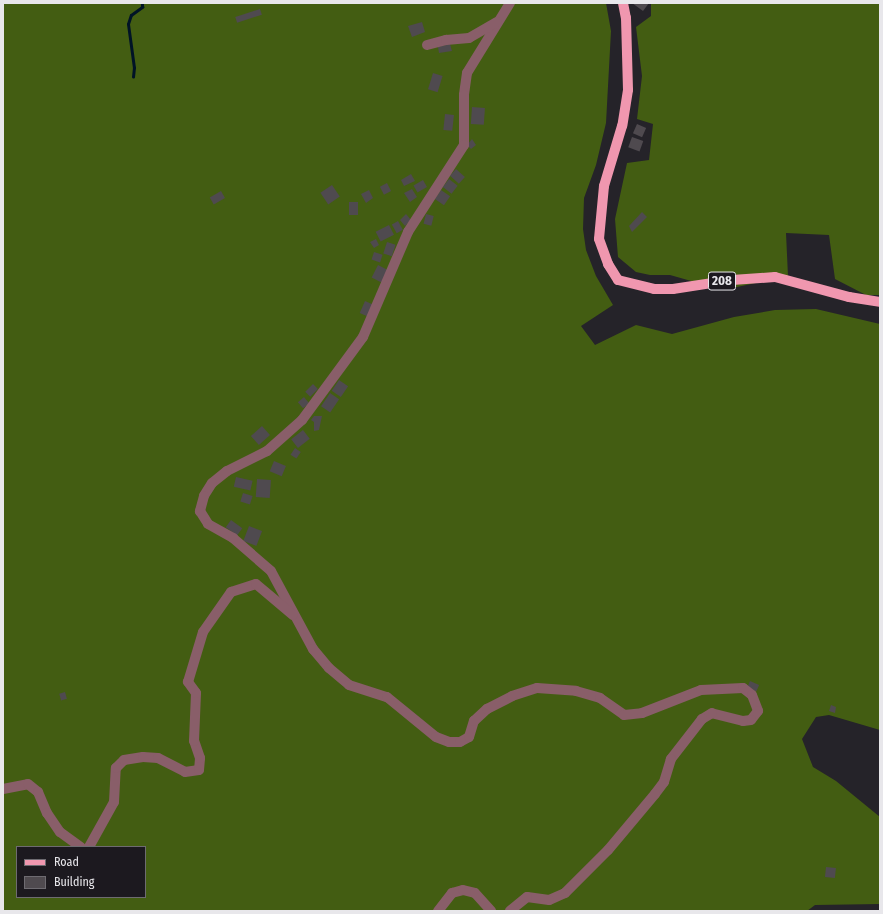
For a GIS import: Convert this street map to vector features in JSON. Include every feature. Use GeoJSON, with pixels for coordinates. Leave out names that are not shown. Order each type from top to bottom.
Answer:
{"type":"FeatureCollection","features":[{"type":"Feature","properties":{"kind":"main road","name":"208"},"geometry":{"type":"LineString","coordinates":[[624,3],[628,90],[622,126],[604,186],[599,239],[608,264],[618,280],[654,289],[673,289],[732,280],[775,277],[849,297],[880,302]]}},
{"type":"Feature","properties":{"kind":"street"},"geometry":{"type":"LineString","coordinates":[[510,3],[467,73],[464,95],[464,145],[408,232],[363,337],[302,420],[267,451],[218,477],[208,487],[201,502],[201,516],[208,524],[233,538],[271,571],[320,659],[344,681],[387,697],[436,736],[449,742],[460,742],[469,737],[474,720],[486,709],[512,696],[537,688],[576,691],[600,698],[624,715],[642,713],[701,690],[743,688],[752,695],[758,711],[751,720],[743,721],[712,713],[702,719],[674,754],[664,782],[655,794],[608,850],[565,894],[549,900],[527,897],[510,911]]}},
{"type":"Feature","properties":{"kind":"street"},"geometry":{"type":"LineString","coordinates":[[427,45],[446,40],[469,38],[500,19]]}},
{"type":"Feature","properties":{"kind":"street"},"geometry":{"type":"LineString","coordinates":[[90,846],[114,802],[116,768],[124,760],[142,757],[158,758],[185,772],[199,770],[200,758],[194,741],[196,693],[188,682],[203,632],[231,592],[256,584],[298,619]]}},
{"type":"Feature","properties":{"kind":"street"},"geometry":{"type":"LineString","coordinates":[[3,789],[28,784],[38,792],[47,813],[60,832],[80,846]]}},
{"type":"Feature","properties":{"kind":"street"},"geometry":{"type":"LineString","coordinates":[[438,911],[452,893],[463,890],[475,893],[491,911]]}},
{"type":"Feature","properties":{"kind":"green space"},"geometry":{"type":"Polygon","coordinates":[[[3,3],[606,3],[611,31],[606,123],[596,165],[584,198],[583,229],[586,250],[596,276],[613,305],[581,326],[595,345],[636,325],[672,334],[734,317],[775,310],[816,309],[880,324],[880,730],[829,715],[816,717],[802,739],[813,767],[836,781],[880,817],[880,904],[815,905],[807,911],[3,911],[3,3]]]}},
{"type":"Feature","properties":{"kind":"green space"},"geometry":{"type":"Polygon","coordinates":[[[651,3],[880,3],[880,295],[866,295],[835,279],[829,235],[786,233],[788,276],[723,290],[670,275],[650,275],[636,272],[618,257],[615,219],[627,163],[649,160],[653,124],[637,119],[642,76],[636,27],[651,16],[651,3]]]}},
{"type":"Feature","properties":{"kind":"building"},"geometry":{"type":"Polygon","coordinates":[[[632,3],[649,3],[643,11],[632,3]]]}},
{"type":"Feature","properties":{"kind":"building"},"geometry":{"type":"Polygon","coordinates":[[[260,9],[262,15],[237,23],[235,17],[260,9]]]}},
{"type":"Feature","properties":{"kind":"building"},"geometry":{"type":"Polygon","coordinates":[[[422,22],[425,32],[412,37],[408,26],[422,22]]]}},
{"type":"Feature","properties":{"kind":"building"},"geometry":{"type":"Polygon","coordinates":[[[450,44],[452,51],[439,53],[438,47],[450,44]]]}},
{"type":"Feature","properties":{"kind":"building"},"geometry":{"type":"Polygon","coordinates":[[[433,73],[443,76],[438,92],[428,89],[433,73]]]}},
{"type":"Feature","properties":{"kind":"building"},"geometry":{"type":"Polygon","coordinates":[[[472,107],[485,108],[484,125],[471,124],[472,107]]]}},
{"type":"Feature","properties":{"kind":"building"},"geometry":{"type":"Polygon","coordinates":[[[445,114],[454,115],[452,131],[443,130],[445,114]]]}},
{"type":"Feature","properties":{"kind":"building"},"geometry":{"type":"Polygon","coordinates":[[[637,124],[646,128],[642,137],[633,133],[637,124]]]}},
{"type":"Feature","properties":{"kind":"building"},"geometry":{"type":"Polygon","coordinates":[[[632,137],[643,141],[640,151],[628,147],[632,137]]]}},
{"type":"Feature","properties":{"kind":"building"},"geometry":{"type":"Polygon","coordinates":[[[472,139],[476,145],[471,149],[467,145],[472,139]]]}},
{"type":"Feature","properties":{"kind":"building"},"geometry":{"type":"Polygon","coordinates":[[[456,169],[465,177],[459,184],[450,176],[456,169]]]}},
{"type":"Feature","properties":{"kind":"building"},"geometry":{"type":"Polygon","coordinates":[[[411,174],[415,181],[404,186],[401,180],[411,174]]]}},
{"type":"Feature","properties":{"kind":"building"},"geometry":{"type":"Polygon","coordinates":[[[449,179],[458,186],[452,194],[443,187],[449,179]]]}},
{"type":"Feature","properties":{"kind":"building"},"geometry":{"type":"Polygon","coordinates":[[[423,180],[427,187],[417,192],[413,186],[423,180]]]}},
{"type":"Feature","properties":{"kind":"building"},"geometry":{"type":"Polygon","coordinates":[[[387,183],[391,191],[384,195],[380,187],[387,183]]]}},
{"type":"Feature","properties":{"kind":"building"},"geometry":{"type":"Polygon","coordinates":[[[332,185],[340,197],[328,204],[320,193],[332,185]]]}},
{"type":"Feature","properties":{"kind":"building"},"geometry":{"type":"Polygon","coordinates":[[[412,189],[417,197],[410,202],[404,193],[412,189]]]}},
{"type":"Feature","properties":{"kind":"building"},"geometry":{"type":"Polygon","coordinates":[[[369,190],[373,198],[366,203],[361,194],[369,190]]]}},
{"type":"Feature","properties":{"kind":"building"},"geometry":{"type":"Polygon","coordinates":[[[441,190],[450,196],[444,205],[435,199],[441,190]]]}},
{"type":"Feature","properties":{"kind":"building"},"geometry":{"type":"Polygon","coordinates":[[[221,191],[225,198],[214,204],[210,198],[221,191]]]}},
{"type":"Feature","properties":{"kind":"building"},"geometry":{"type":"Polygon","coordinates":[[[349,202],[358,202],[358,215],[349,215],[349,202]]]}},
{"type":"Feature","properties":{"kind":"building"},"geometry":{"type":"Polygon","coordinates":[[[642,212],[647,217],[632,232],[629,226],[642,212]]]}},
{"type":"Feature","properties":{"kind":"building"},"geometry":{"type":"Polygon","coordinates":[[[406,214],[411,220],[405,226],[400,220],[406,214]]]}},
{"type":"Feature","properties":{"kind":"building"},"geometry":{"type":"Polygon","coordinates":[[[426,214],[434,216],[431,226],[424,224],[426,214]]]}},
{"type":"Feature","properties":{"kind":"building"},"geometry":{"type":"Polygon","coordinates":[[[398,221],[403,230],[397,233],[392,224],[398,221]]]}},
{"type":"Feature","properties":{"kind":"building"},"geometry":{"type":"Polygon","coordinates":[[[389,225],[394,235],[381,242],[376,232],[389,225]]]}},
{"type":"Feature","properties":{"kind":"building"},"geometry":{"type":"Polygon","coordinates":[[[376,239],[379,245],[374,248],[370,242],[376,239]]]}},
{"type":"Feature","properties":{"kind":"building"},"geometry":{"type":"Polygon","coordinates":[[[387,242],[396,245],[392,256],[383,253],[387,242]]]}},
{"type":"Feature","properties":{"kind":"building"},"geometry":{"type":"Polygon","coordinates":[[[374,252],[383,255],[380,262],[372,260],[374,252]]]}},
{"type":"Feature","properties":{"kind":"building"},"geometry":{"type":"Polygon","coordinates":[[[378,265],[388,270],[381,282],[372,277],[378,265]]]}},
{"type":"Feature","properties":{"kind":"building"},"geometry":{"type":"Polygon","coordinates":[[[365,301],[374,305],[369,317],[360,313],[365,301]]]}},
{"type":"Feature","properties":{"kind":"building"},"geometry":{"type":"Polygon","coordinates":[[[339,380],[348,386],[341,397],[332,391],[339,380]]]}},
{"type":"Feature","properties":{"kind":"building"},"geometry":{"type":"Polygon","coordinates":[[[313,384],[318,389],[310,397],[305,392],[313,384]]]}},
{"type":"Feature","properties":{"kind":"building"},"geometry":{"type":"Polygon","coordinates":[[[330,393],[339,399],[330,412],[321,406],[330,393]]]}},
{"type":"Feature","properties":{"kind":"building"},"geometry":{"type":"Polygon","coordinates":[[[304,397],[309,403],[303,408],[298,402],[304,397]]]}},
{"type":"Feature","properties":{"kind":"building"},"geometry":{"type":"Polygon","coordinates":[[[314,416],[322,416],[319,430],[314,431],[314,422],[311,420],[314,416]]]}},
{"type":"Feature","properties":{"kind":"building"},"geometry":{"type":"Polygon","coordinates":[[[262,426],[270,435],[259,445],[251,436],[262,426]]]}},
{"type":"Feature","properties":{"kind":"building"},"geometry":{"type":"Polygon","coordinates":[[[303,430],[310,439],[298,448],[291,439],[303,430]]]}},
{"type":"Feature","properties":{"kind":"building"},"geometry":{"type":"Polygon","coordinates":[[[295,448],[301,452],[296,459],[291,455],[295,448]]]}},
{"type":"Feature","properties":{"kind":"building"},"geometry":{"type":"Polygon","coordinates":[[[274,461],[286,466],[282,476],[270,471],[274,461]]]}},
{"type":"Feature","properties":{"kind":"building"},"geometry":{"type":"Polygon","coordinates":[[[236,477],[253,481],[250,491],[234,487],[236,477]]]}},
{"type":"Feature","properties":{"kind":"building"},"geometry":{"type":"Polygon","coordinates":[[[257,479],[271,480],[270,498],[256,497],[257,479]]]}},
{"type":"Feature","properties":{"kind":"building"},"geometry":{"type":"Polygon","coordinates":[[[243,493],[253,496],[250,505],[240,502],[243,493]]]}},
{"type":"Feature","properties":{"kind":"building"},"geometry":{"type":"Polygon","coordinates":[[[231,520],[242,528],[237,536],[226,527],[231,520]]]}},
{"type":"Feature","properties":{"kind":"building"},"geometry":{"type":"Polygon","coordinates":[[[249,526],[262,531],[256,546],[243,541],[249,526]]]}},
{"type":"Feature","properties":{"kind":"building"},"geometry":{"type":"Polygon","coordinates":[[[750,681],[759,685],[756,691],[747,687],[750,681]]]}},
{"type":"Feature","properties":{"kind":"building"},"geometry":{"type":"Polygon","coordinates":[[[65,692],[67,699],[61,700],[59,694],[65,692]]]}},
{"type":"Feature","properties":{"kind":"building"},"geometry":{"type":"Polygon","coordinates":[[[831,705],[836,707],[835,713],[829,711],[831,705]]]}},
{"type":"Feature","properties":{"kind":"building"},"geometry":{"type":"Polygon","coordinates":[[[826,867],[836,868],[835,878],[825,877],[826,867]]]}},
{"type":"Feature","properties":{"kind":"waterway"},"geometry":{"type":"LineString","coordinates":[[133,77],[134,68],[128,24],[131,15],[142,7],[142,3]]}}]}
